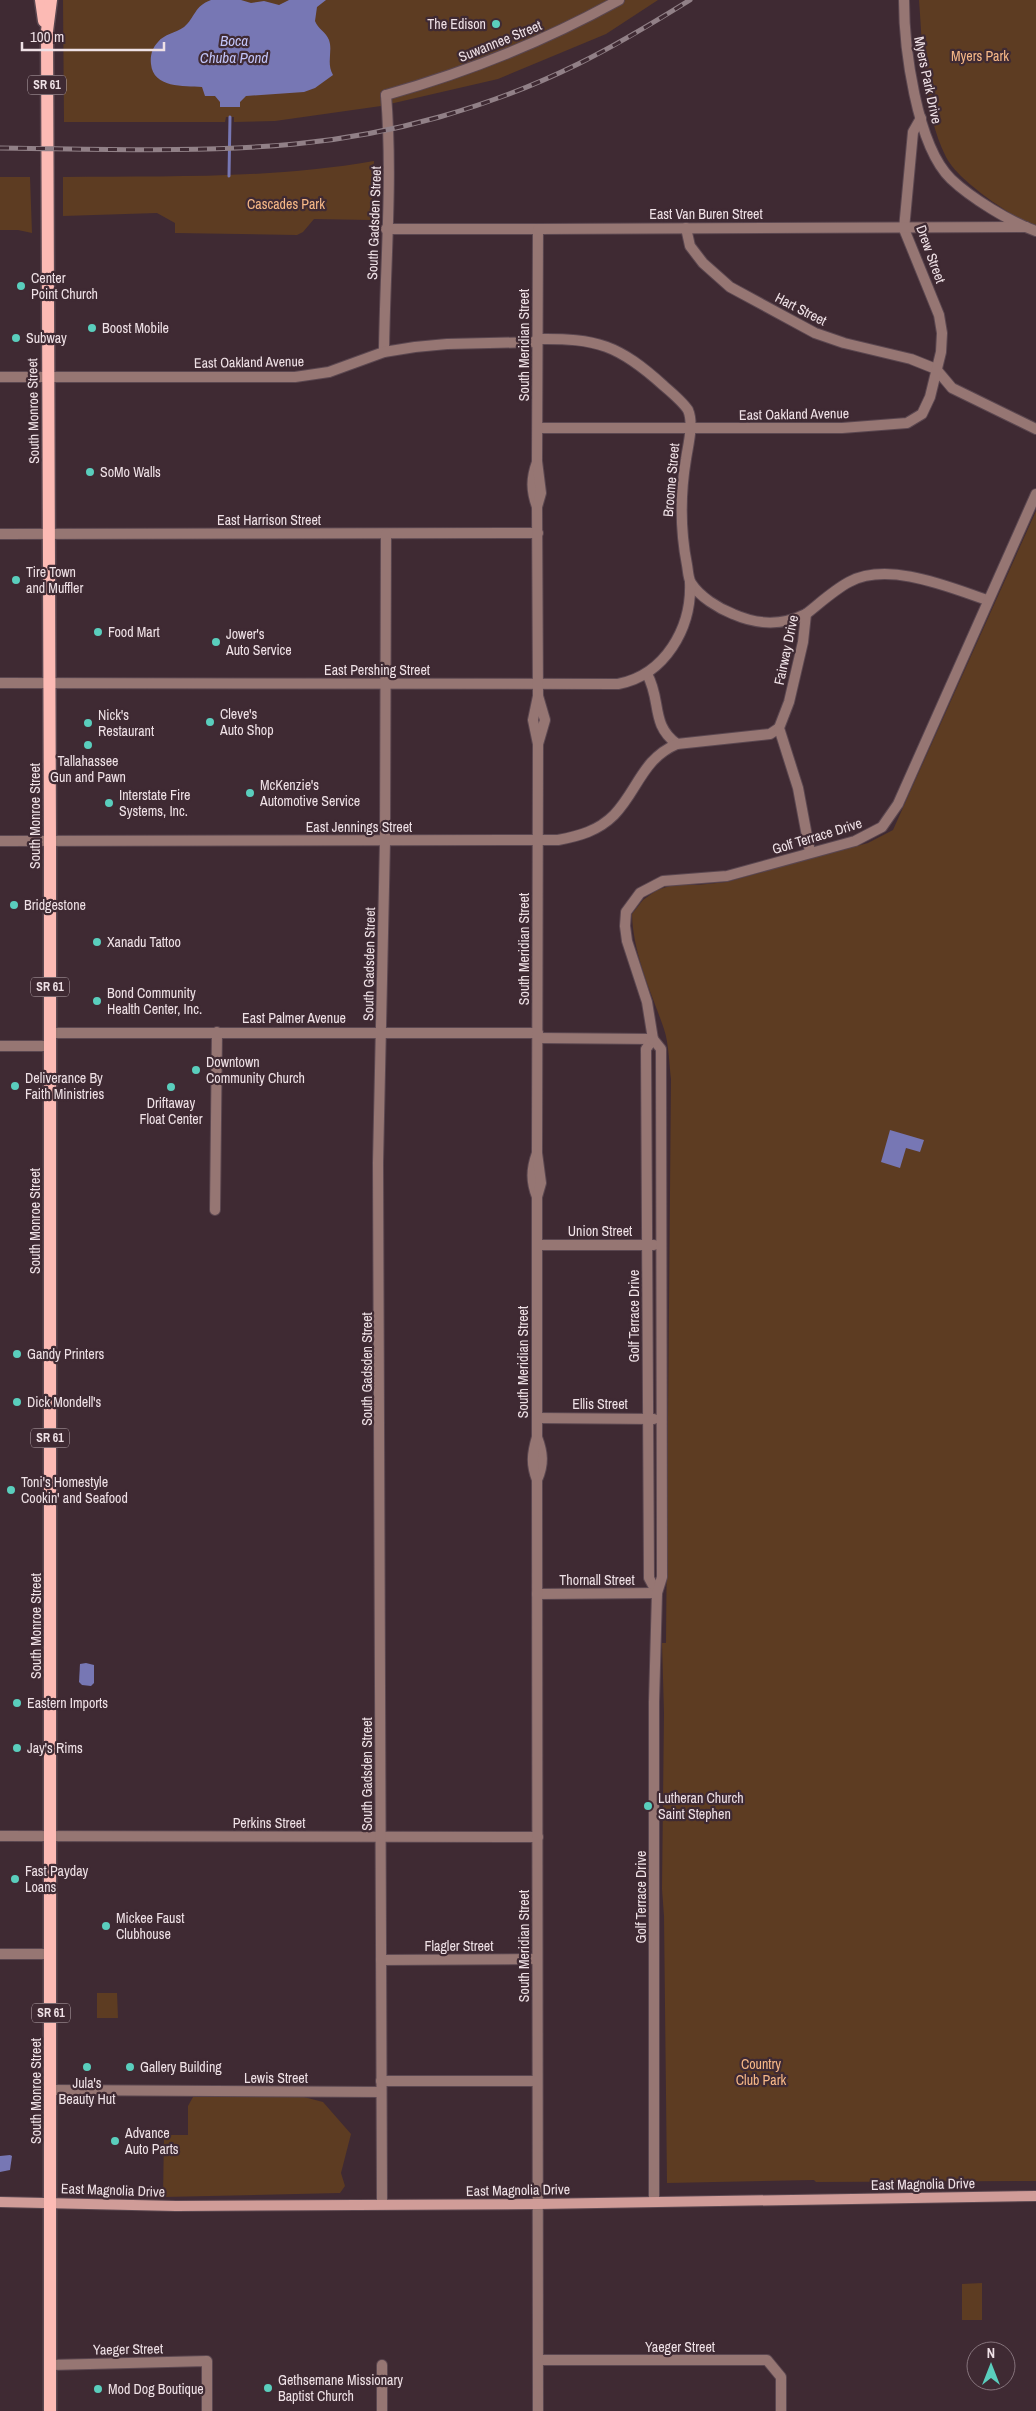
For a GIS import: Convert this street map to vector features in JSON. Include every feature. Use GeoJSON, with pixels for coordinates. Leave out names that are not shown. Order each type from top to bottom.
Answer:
{"type":"FeatureCollection","features":[{"type":"Feature","properties":{"kind":"main road","name":"South Monroe Street"},"geometry":{"type":"LineString","coordinates":[[41,0],[46,31],[49,534],[50,2411]]}},
{"type":"Feature","properties":{"kind":"main road","name":"South Monroe Street"},"geometry":{"type":"LineString","coordinates":[[46,31],[51,0]]}},
{"type":"Feature","properties":{"kind":"main road","name":"East Magnolia Drive"},"geometry":{"type":"LineString","coordinates":[[0,2202],[176,2206],[536,2204],[1036,2196]]}},
{"type":"Feature","properties":{"kind":"street","name":"Suwannee Street"},"geometry":{"type":"LineString","coordinates":[[386,95],[439,79],[518,50],[570,27],[619,0]]}},
{"type":"Feature","properties":{"kind":"street","name":"Myers Park Drive"},"geometry":{"type":"LineString","coordinates":[[904,0],[904,40],[926,136],[950,178],[975,197],[1031,229]]}},
{"type":"Feature","properties":{"kind":"street","name":"South Gadsden Street"},"geometry":{"type":"LineString","coordinates":[[384,352],[386,228],[390,163],[386,95]]}},
{"type":"Feature","properties":{"kind":"street","name":"Drew Street"},"geometry":{"type":"LineString","coordinates":[[921,118],[913,132],[904,229],[939,316],[942,333],[936,369]]}},
{"type":"Feature","properties":{"kind":"street","name":"East Van Buren Street"},"geometry":{"type":"LineString","coordinates":[[386,228],[1031,229]]}},
{"type":"Feature","properties":{"kind":"street","name":"Hart Street"},"geometry":{"type":"LineString","coordinates":[[686,228],[690,246],[703,263],[730,287],[815,333],[844,343],[911,359],[936,369]]}},
{"type":"Feature","properties":{"kind":"street","name":"South Meridian Street"},"geometry":{"type":"LineString","coordinates":[[538,229],[538,428],[537,461],[532,476],[532,492],[537,507],[538,533],[538,696],[533,720],[538,744],[538,1153],[532,1167],[532,1183],[537,1197],[537,1437],[532,1452],[532,1465],[537,1480],[538,2081],[536,2204],[538,2411]]}},
{"type":"Feature","properties":{"kind":"street","name":"East Oakland Avenue"},"geometry":{"type":"LineString","coordinates":[[0,377],[295,377],[329,372],[384,352],[415,347],[447,344],[587,340],[623,353],[642,366],[688,410],[690,429],[842,428],[907,423],[916,418],[927,407],[936,369]]}},
{"type":"Feature","properties":{"kind":"street"},"geometry":{"type":"LineString","coordinates":[[936,369],[952,388],[1036,429]]}},
{"type":"Feature","properties":{"kind":"street"},"geometry":{"type":"LineString","coordinates":[[538,428],[690,429]]}},
{"type":"Feature","properties":{"kind":"street","name":"Broome Street"},"geometry":{"type":"LineString","coordinates":[[690,429],[681,493],[681,517],[690,582]]}},
{"type":"Feature","properties":{"kind":"street","name":"Golf Terrace Drive"},"geometry":{"type":"LineString","coordinates":[[654,2201],[654,1702],[657,1593],[662,1577],[661,1049],[653,1039],[647,1002],[627,941],[625,918],[630,904],[640,893],[654,884],[679,878],[727,876],[863,838],[876,832],[886,822],[898,804],[975,632],[987,600],[1036,494]]}},
{"type":"Feature","properties":{"kind":"street","name":"East Harrison Street"},"geometry":{"type":"LineString","coordinates":[[0,534],[538,533]]}},
{"type":"Feature","properties":{"kind":"street","name":"South Gadsden Street"},"geometry":{"type":"LineString","coordinates":[[382,2204],[378,1163],[386,841],[386,534]]}},
{"type":"Feature","properties":{"kind":"street","name":"Fairway Drive"},"geometry":{"type":"LineString","coordinates":[[779,728],[789,702],[803,642],[806,614],[850,581],[875,574],[904,576],[929,581],[987,600]]}},
{"type":"Feature","properties":{"kind":"street"},"geometry":{"type":"LineString","coordinates":[[690,582],[706,599],[731,613],[755,623],[793,620],[806,614]]}},
{"type":"Feature","properties":{"kind":"street","name":"East Pershing Street"},"geometry":{"type":"LineString","coordinates":[[0,683],[618,684],[647,674],[663,658],[684,625],[690,607],[690,582]]}},
{"type":"Feature","properties":{"kind":"street"},"geometry":{"type":"LineString","coordinates":[[647,674],[654,685],[661,728],[665,735],[677,744]]}},
{"type":"Feature","properties":{"kind":"street"},"geometry":{"type":"LineString","coordinates":[[779,728],[798,788],[810,852]]}},
{"type":"Feature","properties":{"kind":"street","name":"East Jennings Street"},"geometry":{"type":"LineString","coordinates":[[0,841],[558,840],[578,836],[602,825],[622,805],[651,761],[677,744],[770,734],[779,728]]}},
{"type":"Feature","properties":{"kind":"street"},"geometry":{"type":"LineString","coordinates":[[215,1210],[216,1032]]}},
{"type":"Feature","properties":{"kind":"street","name":"East Palmer Avenue"},"geometry":{"type":"LineString","coordinates":[[0,1046],[50,1039],[216,1032],[382,1032],[653,1039]]}},
{"type":"Feature","properties":{"kind":"street","name":"Golf Terrace Drive"},"geometry":{"type":"LineString","coordinates":[[653,1039],[646,1049],[649,1578],[657,1593]]}},
{"type":"Feature","properties":{"kind":"street","name":"Union Street"},"geometry":{"type":"LineString","coordinates":[[537,1245],[662,1245]]}},
{"type":"Feature","properties":{"kind":"street","name":"Ellis Street"},"geometry":{"type":"LineString","coordinates":[[537,1418],[662,1419]]}},
{"type":"Feature","properties":{"kind":"street","name":"Thornall Street"},"geometry":{"type":"LineString","coordinates":[[537,1594],[657,1593]]}},
{"type":"Feature","properties":{"kind":"street","name":"Perkins Street"},"geometry":{"type":"LineString","coordinates":[[0,1836],[538,1837]]}},
{"type":"Feature","properties":{"kind":"street"},"geometry":{"type":"LineString","coordinates":[[0,1954],[51,1954]]}},
{"type":"Feature","properties":{"kind":"street","name":"Flagler Street"},"geometry":{"type":"LineString","coordinates":[[381,1960],[538,1959]]}},
{"type":"Feature","properties":{"kind":"street"},"geometry":{"type":"LineString","coordinates":[[381,2081],[538,2081]]}},
{"type":"Feature","properties":{"kind":"street","name":"Lewis Street"},"geometry":{"type":"LineString","coordinates":[[51,2090],[381,2092]]}},
{"type":"Feature","properties":{"kind":"street","name":"Yaeger Street"},"geometry":{"type":"LineString","coordinates":[[538,2360],[767,2360],[780,2377],[781,2411]]}},
{"type":"Feature","properties":{"kind":"street","name":"Yaeger Street"},"geometry":{"type":"LineString","coordinates":[[50,2365],[208,2361],[208,2411]]}},
{"type":"Feature","properties":{"kind":"street"},"geometry":{"type":"LineString","coordinates":[[382,2365],[382,2411]]}},
{"type":"Feature","properties":{"kind":"green space"},"geometry":{"type":"Polygon","coordinates":[[[63,0],[658,0],[606,34],[498,79],[381,106],[275,121],[234,122],[234,117],[226,117],[225,122],[64,122],[63,0]]]}},
{"type":"Feature","properties":{"kind":"green space","name":"Myers Park"},"geometry":{"type":"Polygon","coordinates":[[[919,0],[1036,0],[1036,227],[1014,216],[981,193],[961,176],[946,157],[938,139],[928,100],[919,0]]]}},
{"type":"Feature","properties":{"kind":"green space","name":"Cascades Park"},"geometry":{"type":"Polygon","coordinates":[[[374,161],[371,220],[314,219],[303,232],[297,235],[175,233],[175,223],[157,213],[63,216],[63,177],[258,174],[335,167],[374,161]]]}},
{"type":"Feature","properties":{"kind":"green space"},"geometry":{"type":"Polygon","coordinates":[[[0,177],[30,177],[32,233],[18,230],[0,230],[0,177]]]}},
{"type":"Feature","properties":{"kind":"green space","name":"Country Club Park"},"geometry":{"type":"Polygon","coordinates":[[[1036,511],[1036,2181],[816,2182],[814,2180],[667,2183],[664,1916],[662,1889],[664,1713],[662,1643],[666,1643],[671,1079],[666,1035],[639,958],[632,914],[643,900],[657,890],[676,884],[697,885],[727,882],[868,843],[893,830],[1036,511]]]}},
{"type":"Feature","properties":{"kind":"green space"},"geometry":{"type":"Polygon","coordinates":[[[97,1993],[117,1993],[118,2018],[97,2018],[97,1993]]]}},
{"type":"Feature","properties":{"kind":"green space"},"geometry":{"type":"Polygon","coordinates":[[[300,2096],[323,2102],[351,2134],[341,2173],[345,2186],[340,2193],[163,2197],[164,2135],[188,2135],[188,2106],[193,2097],[300,2096]]]}},
{"type":"Feature","properties":{"kind":"green space"},"geometry":{"type":"Polygon","coordinates":[[[982,2283],[982,2320],[962,2320],[962,2284],[982,2283]]]}},
{"type":"Feature","properties":{"kind":"water","name":"Boca Chuba Pond"},"geometry":{"type":"Polygon","coordinates":[[[211,0],[241,0],[251,3],[264,1],[279,5],[289,0],[326,0],[317,7],[315,21],[329,40],[330,66],[333,75],[315,88],[304,92],[246,96],[240,102],[240,107],[220,107],[220,102],[215,96],[205,96],[202,87],[178,86],[163,82],[153,72],[151,58],[154,47],[163,37],[188,24],[201,5],[211,0]]]}},
{"type":"Feature","properties":{"kind":"water"},"geometry":{"type":"Polygon","coordinates":[[[890,1130],[924,1140],[920,1152],[906,1148],[900,1168],[881,1162],[890,1130]]]}},
{"type":"Feature","properties":{"kind":"water"},"geometry":{"type":"Polygon","coordinates":[[[80,1664],[94,1665],[94,1683],[91,1686],[82,1685],[79,1682],[80,1664]]]}},
{"type":"Feature","properties":{"kind":"water"},"geometry":{"type":"Polygon","coordinates":[[[0,2156],[12,2156],[10,2170],[0,2172],[0,2156]]]}},
{"type":"Feature","properties":{"kind":"waterway"},"geometry":{"type":"LineString","coordinates":[[229,176],[230,117]]}},
{"type":"Feature","properties":{"kind":"railway"},"geometry":{"type":"LineString","coordinates":[[0,148],[221,149],[295,144],[368,134],[440,117],[476,106],[545,79],[607,49],[690,0]]}},
{"type":"Feature","properties":{"kind":"place","name":"The Edison"},"geometry":{"type":"Point","coordinates":[496,24]}},
{"type":"Feature","properties":{"kind":"place","name":"Center Point Church"},"geometry":{"type":"Point","coordinates":[21,286]}},
{"type":"Feature","properties":{"kind":"place","name":"Boost Mobile"},"geometry":{"type":"Point","coordinates":[92,328]}},
{"type":"Feature","properties":{"kind":"place","name":"Subway"},"geometry":{"type":"Point","coordinates":[16,338]}},
{"type":"Feature","properties":{"kind":"place","name":"SoMo Walls"},"geometry":{"type":"Point","coordinates":[90,472]}},
{"type":"Feature","properties":{"kind":"place","name":"Tire Town and Muffler"},"geometry":{"type":"Point","coordinates":[16,580]}},
{"type":"Feature","properties":{"kind":"place","name":"Food Mart"},"geometry":{"type":"Point","coordinates":[98,632]}},
{"type":"Feature","properties":{"kind":"place","name":"Jower's Auto Service"},"geometry":{"type":"Point","coordinates":[216,642]}},
{"type":"Feature","properties":{"kind":"place","name":"Cleve's Auto Shop"},"geometry":{"type":"Point","coordinates":[210,722]}},
{"type":"Feature","properties":{"kind":"place","name":"Nick's Restaurant"},"geometry":{"type":"Point","coordinates":[88,723]}},
{"type":"Feature","properties":{"kind":"place","name":"Tallahassee Gun and Pawn"},"geometry":{"type":"Point","coordinates":[88,745]}},
{"type":"Feature","properties":{"kind":"place","name":"McKenzie's Automotive Service"},"geometry":{"type":"Point","coordinates":[250,793]}},
{"type":"Feature","properties":{"kind":"place","name":"Interstate Fire Systems, Inc."},"geometry":{"type":"Point","coordinates":[109,803]}},
{"type":"Feature","properties":{"kind":"place","name":"Bridgestone"},"geometry":{"type":"Point","coordinates":[14,905]}},
{"type":"Feature","properties":{"kind":"place","name":"Xanadu Tattoo"},"geometry":{"type":"Point","coordinates":[97,942]}},
{"type":"Feature","properties":{"kind":"place","name":"Bond Community Health Center, Inc."},"geometry":{"type":"Point","coordinates":[97,1001]}},
{"type":"Feature","properties":{"kind":"place","name":"Downtown Community Church"},"geometry":{"type":"Point","coordinates":[196,1070]}},
{"type":"Feature","properties":{"kind":"place","name":"Deliverance By Faith Ministries"},"geometry":{"type":"Point","coordinates":[15,1086]}},
{"type":"Feature","properties":{"kind":"place","name":"Driftaway Float Center"},"geometry":{"type":"Point","coordinates":[171,1087]}},
{"type":"Feature","properties":{"kind":"place","name":"Gandy Printers"},"geometry":{"type":"Point","coordinates":[17,1354]}},
{"type":"Feature","properties":{"kind":"place","name":"Dick Mondell's"},"geometry":{"type":"Point","coordinates":[17,1402]}},
{"type":"Feature","properties":{"kind":"place","name":"Toni's Homestyle Cookin' and Seafood"},"geometry":{"type":"Point","coordinates":[11,1490]}},
{"type":"Feature","properties":{"kind":"place","name":"Eastern Imports"},"geometry":{"type":"Point","coordinates":[17,1703]}},
{"type":"Feature","properties":{"kind":"place","name":"Jay's Rims"},"geometry":{"type":"Point","coordinates":[17,1748]}},
{"type":"Feature","properties":{"kind":"place","name":"Lutheran Church Saint Stephen"},"geometry":{"type":"Point","coordinates":[648,1806]}},
{"type":"Feature","properties":{"kind":"place","name":"Fast Payday Loans"},"geometry":{"type":"Point","coordinates":[15,1879]}},
{"type":"Feature","properties":{"kind":"place","name":"Mickee Faust Clubhouse"},"geometry":{"type":"Point","coordinates":[106,1926]}},
{"type":"Feature","properties":{"kind":"place","name":"Jula's Beauty Hut"},"geometry":{"type":"Point","coordinates":[87,2067]}},
{"type":"Feature","properties":{"kind":"place","name":"Gallery Building"},"geometry":{"type":"Point","coordinates":[130,2067]}},
{"type":"Feature","properties":{"kind":"place","name":"Advance Auto Parts"},"geometry":{"type":"Point","coordinates":[115,2141]}},
{"type":"Feature","properties":{"kind":"place","name":"Gethsemane Missionary Baptist Church"},"geometry":{"type":"Point","coordinates":[268,2388]}},
{"type":"Feature","properties":{"kind":"place","name":"Mod Dog Boutique"},"geometry":{"type":"Point","coordinates":[98,2389]}}]}
